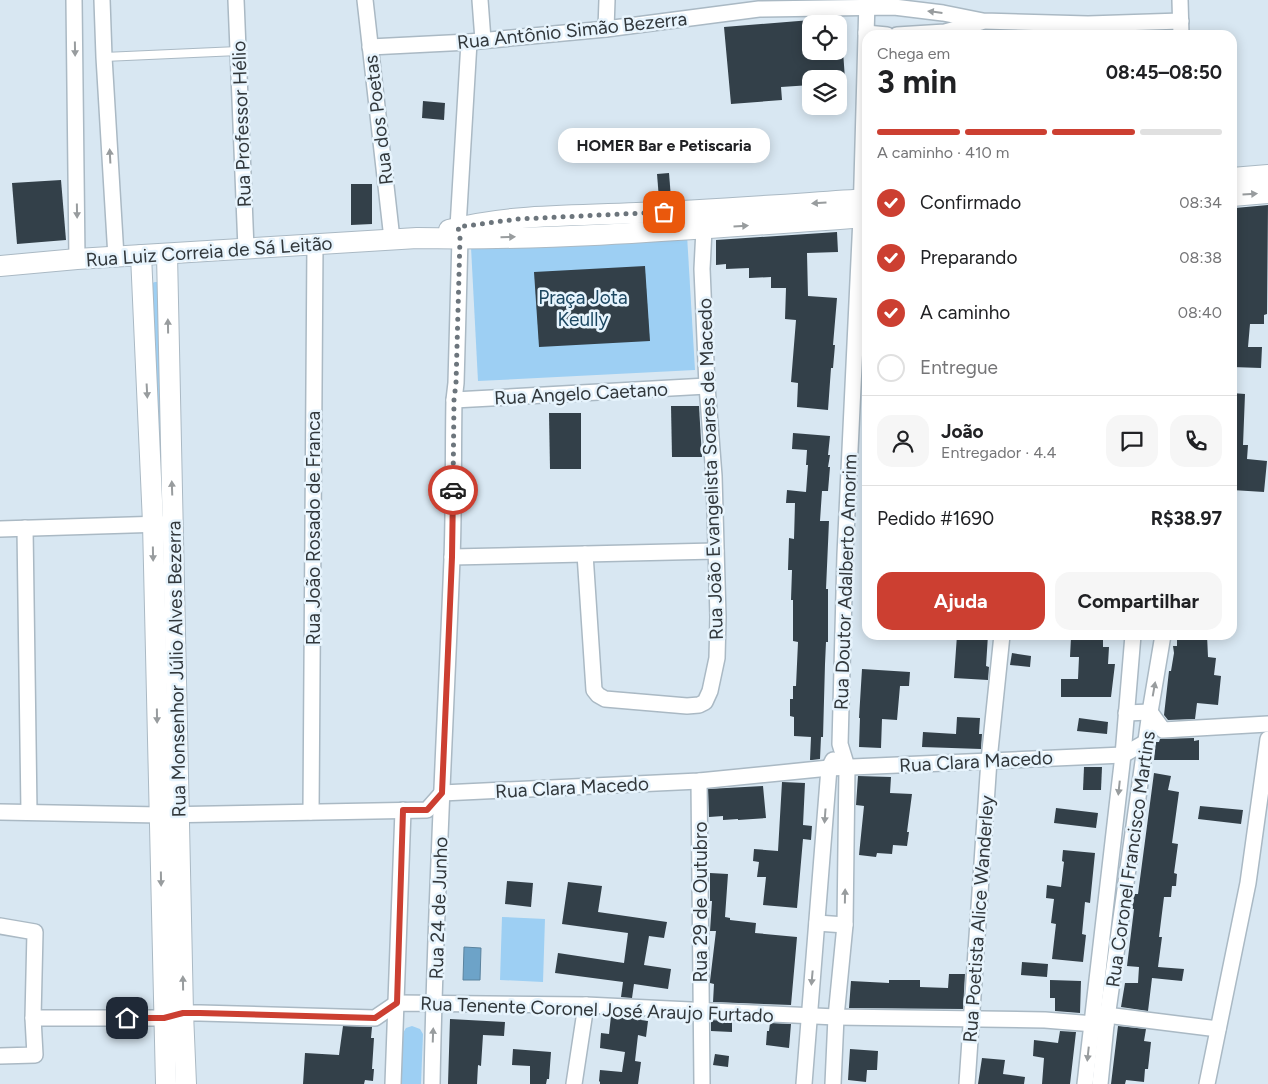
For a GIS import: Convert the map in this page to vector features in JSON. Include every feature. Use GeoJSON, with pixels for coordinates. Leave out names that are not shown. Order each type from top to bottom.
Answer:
{"type":"FeatureCollection","features":[{"type":"Feature","properties":{"kind":"street"},"geometry":{"type":"LineString","coordinates":[[74,0],[77,259]]}},
{"type":"Feature","properties":{"kind":"street"},"geometry":{"type":"LineString","coordinates":[[102,0],[116,257]]}},
{"type":"Feature","properties":{"kind":"street","name":"Rua Professor Hélio"},"geometry":{"type":"LineString","coordinates":[[236,0],[246,248]]}},
{"type":"Feature","properties":{"kind":"street","name":"Rua dos Poetas"},"geometry":{"type":"LineString","coordinates":[[365,0],[392,239]]}},
{"type":"Feature","properties":{"kind":"street","name":"Rua 24 de Junho"},"geometry":{"type":"LineString","coordinates":[[432,1084],[436,923],[452,557],[459,233],[480,0]]}},
{"type":"Feature","properties":{"kind":"street"},"geometry":{"type":"LineString","coordinates":[[606,0],[606,29]]}},
{"type":"Feature","properties":{"kind":"street"},"geometry":{"type":"LineString","coordinates":[[1180,0],[1181,28]]}},
{"type":"Feature","properties":{"kind":"street","name":"Rua Antônio Simão Bezerra"},"geometry":{"type":"LineString","coordinates":[[370,46],[476,41],[606,29],[759,9],[867,3],[942,12],[983,21],[1088,29],[1181,28]]}},
{"type":"Feature","properties":{"kind":"street","name":"Rua Doutor Adalberto Amorim"},"geometry":{"type":"LineString","coordinates":[[866,30],[867,3]]}},
{"type":"Feature","properties":{"kind":"street","name":"Rua Antônio Simão Bezerra"},"geometry":{"type":"LineString","coordinates":[[952,30],[983,21]]}},
{"type":"Feature","properties":{"kind":"street"},"geometry":{"type":"LineString","coordinates":[[1237,178],[1268,176]]}},
{"type":"Feature","properties":{"kind":"street"},"geometry":{"type":"LineString","coordinates":[[1237,196],[1268,193]]}},
{"type":"Feature","properties":{"kind":"street","name":"Rua Luiz Correia de Sá Leitão"},"geometry":{"type":"LineString","coordinates":[[0,266],[77,259],[417,238],[459,233],[704,229],[862,209]]}},
{"type":"Feature","properties":{"kind":"street","name":"Rua Luiz Correia de Sá Leitão"},"geometry":{"type":"LineString","coordinates":[[459,233],[518,219],[683,211],[862,209]]}},
{"type":"Feature","properties":{"kind":"street","name":"Rua João Evangelista Soares de Macedo"},"geometry":{"type":"LineString","coordinates":[[585,554],[594,690],[598,695],[605,699],[687,706],[699,705],[705,702],[708,698],[717,658],[718,617],[714,476],[707,386],[702,269],[704,229]]}},
{"type":"Feature","properties":{"kind":"street","name":"Rua João Rosado de Franca"},"geometry":{"type":"LineString","coordinates":[[311,812],[315,244]]}},
{"type":"Feature","properties":{"kind":"street","name":"Rua Doutor Adalberto Amorim"},"geometry":{"type":"LineString","coordinates":[[833,1084],[836,1017],[845,925],[847,767],[840,744],[845,555],[862,245]]}},
{"type":"Feature","properties":{"kind":"street","name":"Rua Monsenhor Júlio Alves Bezerra"},"geometry":{"type":"LineString","coordinates":[[166,1084],[174,1015],[180,815],[167,254]]}},
{"type":"Feature","properties":{"kind":"street","name":"Rua Monsenhor Júlio Alves Bezerra"},"geometry":{"type":"LineString","coordinates":[[141,255],[153,523],[160,815],[174,1015],[186,1084]]}},
{"type":"Feature","properties":{"kind":"street","name":"Rua Angelo Caetano"},"geometry":{"type":"LineString","coordinates":[[454,400],[707,386]]}},
{"type":"Feature","properties":{"kind":"street"},"geometry":{"type":"LineString","coordinates":[[0,529],[153,523],[173,524]]}},
{"type":"Feature","properties":{"kind":"street"},"geometry":{"type":"LineString","coordinates":[[25,528],[29,812]]}},
{"type":"Feature","properties":{"kind":"street"},"geometry":{"type":"LineString","coordinates":[[452,557],[716,550]]}},
{"type":"Feature","properties":{"kind":"street","name":"Rua Poetista Alice Wanderley"},"geometry":{"type":"LineString","coordinates":[[967,1084],[989,760],[1001,640]]}},
{"type":"Feature","properties":{"kind":"street","name":"Rua Coronel Francisco Martins"},"geometry":{"type":"LineString","coordinates":[[1100,1084],[1100,1019],[1133,640]]}},
{"type":"Feature","properties":{"kind":"street","name":"Rua Coronel Francisco Martins"},"geometry":{"type":"LineString","coordinates":[[1085,1084],[1100,1019],[1162,640]]}},
{"type":"Feature","properties":{"kind":"street"},"geometry":{"type":"LineString","coordinates":[[1126,713],[1150,712],[1163,730],[1268,724]]}},
{"type":"Feature","properties":{"kind":"street"},"geometry":{"type":"LineString","coordinates":[[1207,1084],[1248,883],[1268,739]]}},
{"type":"Feature","properties":{"kind":"street","name":"Rua Clara Macedo"},"geometry":{"type":"LineString","coordinates":[[442,793],[699,781],[829,768],[1123,755],[1146,742]]}},
{"type":"Feature","properties":{"kind":"street","name":"Rua Doutor Adalberto Amorim"},"geometry":{"type":"LineString","coordinates":[[804,1084],[829,768],[840,744]]}},
{"type":"Feature","properties":{"kind":"street","name":"Rua 29 de Outubro"},"geometry":{"type":"LineString","coordinates":[[699,781],[702,1084]]}},
{"type":"Feature","properties":{"kind":"street"},"geometry":{"type":"LineString","coordinates":[[0,812],[180,815],[427,810],[442,793]]}},
{"type":"Feature","properties":{"kind":"street","name":"Rua 24 de Junho"},"geometry":{"type":"LineString","coordinates":[[393,1084],[403,810]]}},
{"type":"Feature","properties":{"kind":"street"},"geometry":{"type":"LineString","coordinates":[[817,923],[845,925]]}},
{"type":"Feature","properties":{"kind":"street"},"geometry":{"type":"LineString","coordinates":[[0,926],[35,932],[33,1018],[35,1054],[0,1056]]}},
{"type":"Feature","properties":{"kind":"street","name":"Rua Tenente Coronel José Araujo Furtado"},"geometry":{"type":"LineString","coordinates":[[33,1018],[174,1015],[375,1018],[397,1003],[586,1005],[836,1017],[1100,1019],[1218,1029]]}},
{"type":"Feature","properties":{"kind":"street"},"geometry":{"type":"LineString","coordinates":[[574,1084],[586,1005]]}},
{"type":"Feature","properties":{"kind":"lane"},"geometry":{"type":"LineString","coordinates":[[104,57],[238,51]]}},
{"type":"Feature","properties":{"kind":"green space","name":"Praça Jota Keully"},"geometry":{"type":"Polygon","coordinates":[[[687,235],[695,370],[478,381],[471,247],[687,235]]]}},
{"type":"Feature","properties":{"kind":"green space"},"geometry":{"type":"Polygon","coordinates":[[[158,282],[163,506],[159,506],[152,283],[158,282]]]}},
{"type":"Feature","properties":{"kind":"green space"},"geometry":{"type":"Polygon","coordinates":[[[502,917],[545,919],[543,982],[500,980],[502,917]]]}},
{"type":"Feature","properties":{"kind":"green space"},"geometry":{"type":"Polygon","coordinates":[[[412,1026],[420,1029],[423,1034],[421,1084],[401,1084],[403,1033],[406,1028],[412,1026]]]}},
{"type":"Feature","properties":{"kind":"shaded area"},"geometry":{"type":"Polygon","coordinates":[[[464,947],[481,948],[480,980],[463,980],[464,947]]]}},
{"type":"Feature","properties":{"kind":"building"},"geometry":{"type":"Polygon","coordinates":[[[802,21],[802,60],[844,60],[844,70],[802,70],[802,86],[781,87],[782,100],[731,104],[724,27],[802,21]]]}},
{"type":"Feature","properties":{"kind":"building"},"geometry":{"type":"Polygon","coordinates":[[[423,101],[445,103],[444,120],[422,118],[423,101]]]}},
{"type":"Feature","properties":{"kind":"building"},"geometry":{"type":"Polygon","coordinates":[[[669,173],[671,198],[659,199],[657,174],[669,173]]]}},
{"type":"Feature","properties":{"kind":"building"},"geometry":{"type":"Polygon","coordinates":[[[61,180],[66,240],[17,244],[12,183],[61,180]]]}},
{"type":"Feature","properties":{"kind":"building"},"geometry":{"type":"Polygon","coordinates":[[[351,184],[372,184],[372,224],[351,225],[351,184]]]}},
{"type":"Feature","properties":{"kind":"building"},"geometry":{"type":"Polygon","coordinates":[[[1268,205],[1267,314],[1264,315],[1264,324],[1250,324],[1248,347],[1262,347],[1261,368],[1237,367],[1237,208],[1268,205]]]}},
{"type":"Feature","properties":{"kind":"building"},"geometry":{"type":"Polygon","coordinates":[[[837,232],[838,252],[807,253],[808,296],[837,298],[833,345],[835,345],[833,368],[831,368],[828,410],[797,407],[798,383],[791,382],[796,320],[785,319],[786,288],[771,288],[771,277],[749,278],[749,268],[726,269],[726,264],[716,265],[716,240],[837,232]]]}},
{"type":"Feature","properties":{"kind":"building"},"geometry":{"type":"Polygon","coordinates":[[[645,266],[650,341],[539,347],[534,272],[645,266]]]}},
{"type":"Feature","properties":{"kind":"building"},"geometry":{"type":"Polygon","coordinates":[[[1237,393],[1245,394],[1243,445],[1248,445],[1247,459],[1267,461],[1264,492],[1237,490],[1237,393]]]}},
{"type":"Feature","properties":{"kind":"building"},"geometry":{"type":"Polygon","coordinates":[[[671,406],[699,406],[702,457],[672,457],[671,406]]]}},
{"type":"Feature","properties":{"kind":"building"},"geometry":{"type":"Polygon","coordinates":[[[549,413],[581,413],[581,469],[550,469],[549,413]]]}},
{"type":"Feature","properties":{"kind":"building"},"geometry":{"type":"Polygon","coordinates":[[[793,433],[830,436],[828,491],[822,491],[820,521],[829,521],[826,589],[828,589],[828,642],[826,642],[823,737],[821,737],[820,759],[812,760],[810,760],[811,737],[794,736],[794,717],[790,716],[790,699],[793,699],[793,686],[796,686],[798,642],[793,641],[792,570],[788,570],[789,538],[794,539],[795,503],[786,503],[787,490],[806,492],[808,465],[806,465],[807,450],[792,449],[793,433]]]}},
{"type":"Feature","properties":{"kind":"building"},"geometry":{"type":"Polygon","coordinates":[[[957,640],[988,640],[986,666],[989,667],[988,680],[954,678],[957,640]]]}},
{"type":"Feature","properties":{"kind":"building"},"geometry":{"type":"Polygon","coordinates":[[[1071,640],[1103,640],[1103,647],[1109,647],[1108,664],[1115,664],[1111,697],[1061,697],[1061,679],[1078,679],[1079,657],[1070,657],[1071,640]]]}},
{"type":"Feature","properties":{"kind":"building"},"geometry":{"type":"Polygon","coordinates":[[[1177,640],[1207,640],[1208,657],[1216,658],[1214,675],[1221,676],[1218,705],[1197,703],[1195,719],[1168,720],[1164,715],[1169,671],[1171,671],[1174,653],[1173,646],[1177,646],[1177,640]]]}},
{"type":"Feature","properties":{"kind":"building"},"geometry":{"type":"Polygon","coordinates":[[[1012,653],[1031,656],[1030,667],[1010,665],[1012,653]]]}},
{"type":"Feature","properties":{"kind":"building"},"geometry":{"type":"Polygon","coordinates":[[[862,669],[910,672],[909,686],[900,686],[897,720],[882,719],[881,748],[859,747],[862,669]]]}},
{"type":"Feature","properties":{"kind":"building"},"geometry":{"type":"Polygon","coordinates":[[[957,717],[980,718],[979,734],[982,734],[981,749],[922,747],[923,732],[956,734],[957,717]]]}},
{"type":"Feature","properties":{"kind":"building"},"geometry":{"type":"Polygon","coordinates":[[[1079,718],[1108,722],[1107,734],[1077,731],[1079,718]]]}},
{"type":"Feature","properties":{"kind":"building"},"geometry":{"type":"Polygon","coordinates":[[[1194,738],[1194,741],[1199,740],[1199,760],[1154,760],[1156,742],[1159,742],[1160,739],[1194,738]]]}},
{"type":"Feature","properties":{"kind":"building"},"geometry":{"type":"Polygon","coordinates":[[[1084,767],[1102,767],[1101,790],[1083,790],[1084,767]]]}},
{"type":"Feature","properties":{"kind":"building"},"geometry":{"type":"Polygon","coordinates":[[[1154,773],[1171,776],[1168,790],[1179,792],[1172,843],[1178,844],[1174,873],[1177,874],[1176,886],[1172,886],[1171,897],[1164,897],[1159,937],[1162,937],[1158,967],[1184,969],[1182,981],[1152,978],[1148,1011],[1121,1007],[1125,983],[1138,983],[1139,967],[1127,966],[1134,894],[1138,894],[1154,773]]]}},
{"type":"Feature","properties":{"kind":"building"},"geometry":{"type":"Polygon","coordinates":[[[858,776],[891,777],[890,793],[912,794],[907,846],[893,845],[892,854],[877,853],[876,857],[859,855],[864,806],[856,805],[858,776]]]}},
{"type":"Feature","properties":{"kind":"building"},"geometry":{"type":"Polygon","coordinates":[[[782,782],[805,783],[803,825],[812,826],[811,840],[803,839],[797,908],[763,905],[766,877],[757,877],[759,862],[753,861],[754,849],[778,851],[782,782]]]}},
{"type":"Feature","properties":{"kind":"building"},"geometry":{"type":"Polygon","coordinates":[[[763,786],[766,818],[723,820],[723,816],[709,817],[708,789],[763,786]]]}},
{"type":"Feature","properties":{"kind":"building"},"geometry":{"type":"Polygon","coordinates":[[[1200,806],[1243,810],[1241,824],[1198,819],[1200,806]]]}},
{"type":"Feature","properties":{"kind":"building"},"geometry":{"type":"Polygon","coordinates":[[[1056,808],[1098,813],[1096,828],[1054,823],[1056,808]]]}},
{"type":"Feature","properties":{"kind":"building"},"geometry":{"type":"Polygon","coordinates":[[[1063,850],[1095,853],[1090,903],[1085,902],[1082,934],[1086,935],[1083,962],[1052,959],[1056,924],[1051,923],[1054,899],[1046,898],[1047,885],[1061,887],[1064,862],[1062,861],[1063,850]]]}},
{"type":"Feature","properties":{"kind":"building"},"geometry":{"type":"Polygon","coordinates":[[[710,873],[728,874],[725,917],[730,918],[730,920],[756,923],[755,933],[797,937],[791,1005],[713,1002],[714,984],[710,983],[710,981],[716,931],[710,931],[712,901],[710,901],[710,873]]]}},
{"type":"Feature","properties":{"kind":"building"},"geometry":{"type":"Polygon","coordinates":[[[507,881],[533,883],[531,907],[505,904],[507,881]]]}},
{"type":"Feature","properties":{"kind":"building"},"geometry":{"type":"Polygon","coordinates":[[[568,882],[602,886],[598,912],[667,922],[664,938],[649,936],[644,965],[671,969],[668,989],[634,984],[632,998],[621,997],[623,982],[555,973],[558,953],[624,963],[628,933],[562,924],[568,882]]]}},
{"type":"Feature","properties":{"kind":"building"},"geometry":{"type":"Polygon","coordinates":[[[1022,962],[1048,964],[1047,977],[1021,975],[1022,962]]]}},
{"type":"Feature","properties":{"kind":"building"},"geometry":{"type":"Polygon","coordinates":[[[949,974],[965,974],[963,1009],[849,1008],[851,981],[889,983],[889,980],[920,980],[920,987],[948,988],[949,974]]]}},
{"type":"Feature","properties":{"kind":"building"},"geometry":{"type":"Polygon","coordinates":[[[1050,980],[1081,981],[1080,1013],[1055,1011],[1055,998],[1050,998],[1050,980]]]}},
{"type":"Feature","properties":{"kind":"building"},"geometry":{"type":"Polygon","coordinates":[[[611,1016],[642,1017],[641,1020],[648,1021],[646,1037],[638,1035],[635,1061],[641,1062],[638,1084],[600,1084],[600,1070],[622,1072],[625,1052],[600,1048],[601,1033],[609,1034],[611,1016]]]}},
{"type":"Feature","properties":{"kind":"building"},"geometry":{"type":"Polygon","coordinates":[[[450,1019],[505,1022],[504,1036],[483,1035],[481,1066],[478,1065],[477,1084],[448,1084],[450,1019]]]}},
{"type":"Feature","properties":{"kind":"building"},"geometry":{"type":"Polygon","coordinates":[[[711,1020],[732,1021],[732,1032],[711,1031],[711,1020]]]}},
{"type":"Feature","properties":{"kind":"building"},"geometry":{"type":"Polygon","coordinates":[[[770,1023],[791,1024],[789,1048],[766,1045],[767,1031],[769,1031],[770,1023]]]}},
{"type":"Feature","properties":{"kind":"building"},"geometry":{"type":"Polygon","coordinates":[[[343,1026],[372,1027],[371,1038],[374,1038],[373,1081],[365,1080],[364,1084],[303,1084],[305,1053],[339,1055],[343,1026]]]}},
{"type":"Feature","properties":{"kind":"building"},"geometry":{"type":"Polygon","coordinates":[[[1118,1026],[1146,1029],[1144,1041],[1151,1042],[1148,1069],[1145,1069],[1144,1082],[1126,1080],[1125,1084],[1111,1084],[1118,1026]]]}},
{"type":"Feature","properties":{"kind":"building"},"geometry":{"type":"Polygon","coordinates":[[[1060,1031],[1076,1032],[1070,1084],[1042,1084],[1044,1058],[1033,1056],[1034,1040],[1058,1043],[1060,1031]]]}},
{"type":"Feature","properties":{"kind":"building"},"geometry":{"type":"Polygon","coordinates":[[[513,1049],[551,1052],[549,1079],[547,1079],[546,1084],[530,1084],[530,1066],[512,1065],[513,1049]]]}},
{"type":"Feature","properties":{"kind":"building"},"geometry":{"type":"Polygon","coordinates":[[[850,1049],[878,1051],[877,1070],[867,1070],[866,1082],[848,1080],[850,1049]]]}},
{"type":"Feature","properties":{"kind":"building"},"geometry":{"type":"Polygon","coordinates":[[[715,1054],[729,1056],[728,1067],[713,1065],[715,1054]]]}},
{"type":"Feature","properties":{"kind":"building"},"geometry":{"type":"Polygon","coordinates":[[[982,1058],[1005,1060],[1003,1074],[1025,1077],[1024,1084],[978,1084],[982,1058]]]}},
{"type":"Feature","properties":{"kind":"way so far"},"geometry":{"type":"LineString","coordinates":[[453,490],[460,238],[458,227],[518,219],[664,212]]}},
{"type":"Feature","properties":{"kind":"place","name":"HOMER Bar e Petiscaria"},"geometry":{"type":"Point","coordinates":[664,212]}},
{"type":"Feature","properties":{"kind":"route"},"geometry":{"type":"LineString","coordinates":[[127,1018],[164,1018],[183,1013],[200,1013],[375,1018],[397,1003],[403,810],[427,810],[442,793],[453,490]]}}]}
